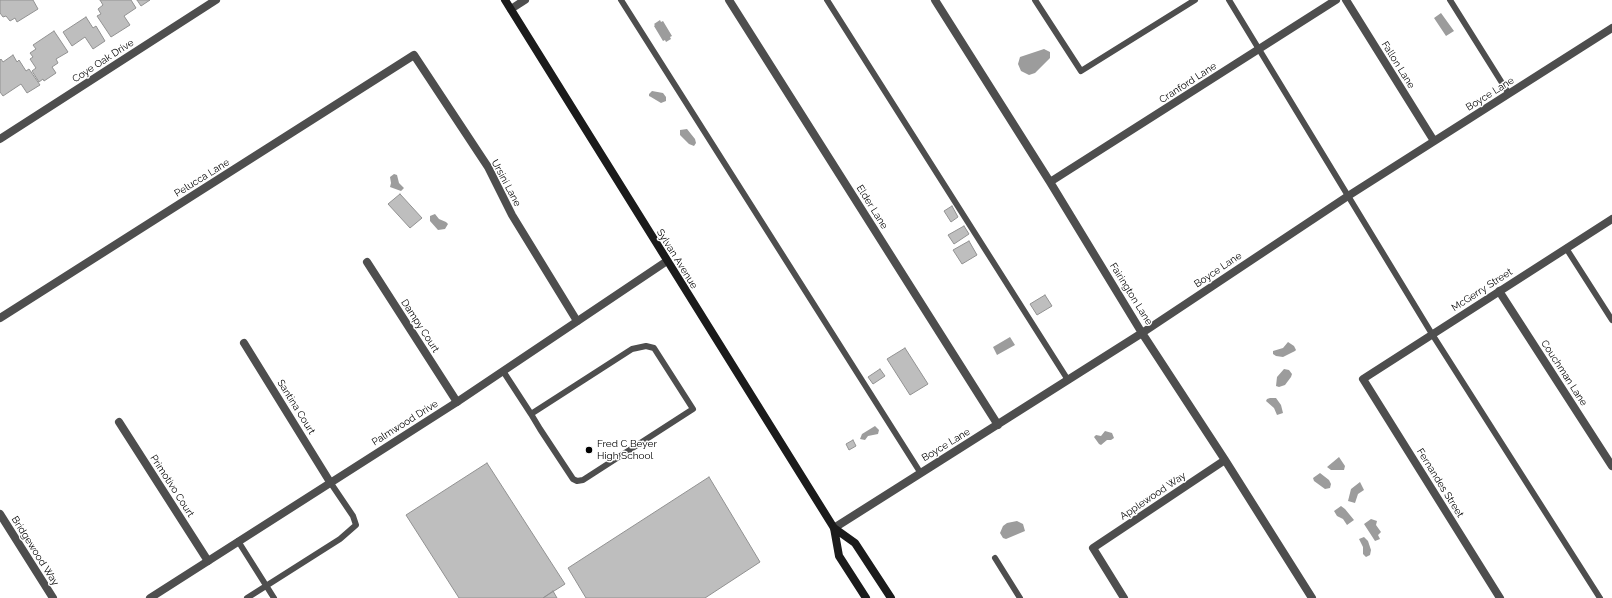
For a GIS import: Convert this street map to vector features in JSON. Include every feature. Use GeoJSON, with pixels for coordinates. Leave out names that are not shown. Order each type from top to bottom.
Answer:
{"type":"FeatureCollection","features":[{"type":"Feature","properties":{"kind":"main road","name":"Sylvan Avenue"},"geometry":{"type":"LineString","coordinates":[[505,0],[834,528],[839,556],[866,598]]}},
{"type":"Feature","properties":{"kind":"main road","name":"Sylvan Avenue"},"geometry":{"type":"LineString","coordinates":[[834,528],[855,543],[891,598]]}},
{"type":"Feature","properties":{"kind":"street","name":"Coye Oak Drive"},"geometry":{"type":"LineString","coordinates":[[0,139],[216,0]]}},
{"type":"Feature","properties":{"kind":"street"},"geometry":{"type":"LineString","coordinates":[[511,9],[525,0]]}},
{"type":"Feature","properties":{"kind":"street","name":"Elder Lane"},"geometry":{"type":"LineString","coordinates":[[729,0],[998,425]]}},
{"type":"Feature","properties":{"kind":"street","name":"Fairington Lane"},"geometry":{"type":"LineString","coordinates":[[935,0],[1050,182],[1142,332],[1312,598]]}},
{"type":"Feature","properties":{"kind":"street","name":"Cranford Lane"},"geometry":{"type":"LineString","coordinates":[[1050,182],[1336,0]]}},
{"type":"Feature","properties":{"kind":"street","name":"Fallon Lane"},"geometry":{"type":"LineString","coordinates":[[1346,0],[1434,141]]}},
{"type":"Feature","properties":{"kind":"street","name":"Boyce Lane"},"geometry":{"type":"LineString","coordinates":[[834,528],[920,472],[998,425],[1348,196],[1612,28]]}},
{"type":"Feature","properties":{"kind":"street","name":"Pelucca Lane"},"geometry":{"type":"LineString","coordinates":[[0,318],[414,55]]}},
{"type":"Feature","properties":{"kind":"street","name":"Ursini Lane"},"geometry":{"type":"LineString","coordinates":[[414,55],[488,167],[512,215],[578,321]]}},
{"type":"Feature","properties":{"kind":"street","name":"McGerry Street"},"geometry":{"type":"LineString","coordinates":[[1363,378],[1612,219]]}},
{"type":"Feature","properties":{"kind":"street","name":"Palmwood Drive"},"geometry":{"type":"LineString","coordinates":[[150,598],[457,402],[667,261]]}},
{"type":"Feature","properties":{"kind":"street","name":"Dampy Court"},"geometry":{"type":"LineString","coordinates":[[366,262],[457,402]]}},
{"type":"Feature","properties":{"kind":"street","name":"Couchman Lane"},"geometry":{"type":"LineString","coordinates":[[1499,291],[1612,466]]}},
{"type":"Feature","properties":{"kind":"street","name":"Santina Court"},"geometry":{"type":"LineString","coordinates":[[244,343],[330,482]]}},
{"type":"Feature","properties":{"kind":"street","name":"Fernandes Street"},"geometry":{"type":"LineString","coordinates":[[1363,378],[1500,598]]}},
{"type":"Feature","properties":{"kind":"street","name":"Primotivo Court"},"geometry":{"type":"LineString","coordinates":[[119,422],[208,561]]}},
{"type":"Feature","properties":{"kind":"street","name":"Applewood Way"},"geometry":{"type":"LineString","coordinates":[[1124,598],[1093,548],[1225,460]]}},
{"type":"Feature","properties":{"kind":"street","name":"Bridgewood Way"},"geometry":{"type":"LineString","coordinates":[[0,514],[53,598]]}},
{"type":"Feature","properties":{"kind":"lane"},"geometry":{"type":"LineString","coordinates":[[621,0],[920,472]]}},
{"type":"Feature","properties":{"kind":"lane"},"geometry":{"type":"LineString","coordinates":[[827,0],[1068,380]]}},
{"type":"Feature","properties":{"kind":"lane"},"geometry":{"type":"LineString","coordinates":[[1035,0],[1081,71],[1195,0]]}},
{"type":"Feature","properties":{"kind":"lane"},"geometry":{"type":"LineString","coordinates":[[1229,0],[1432,334],[1600,598]]}},
{"type":"Feature","properties":{"kind":"lane"},"geometry":{"type":"LineString","coordinates":[[1450,0],[1509,94]]}},
{"type":"Feature","properties":{"kind":"lane"},"geometry":{"type":"LineString","coordinates":[[1566,248],[1612,320]]}},
{"type":"Feature","properties":{"kind":"lane"},"geometry":{"type":"LineString","coordinates":[[503,371],[573,479],[577,482],[583,480],[693,409],[654,348],[646,346],[632,349],[531,414]]}},
{"type":"Feature","properties":{"kind":"lane"},"geometry":{"type":"LineString","coordinates":[[247,598],[340,539],[356,525],[353,516],[330,482]]}},
{"type":"Feature","properties":{"kind":"lane"},"geometry":{"type":"LineString","coordinates":[[238,541],[274,598]]}},
{"type":"Feature","properties":{"kind":"lane"},"geometry":{"type":"LineString","coordinates":[[995,558],[1020,598]]}},
{"type":"Feature","properties":{"kind":"shaded area"},"geometry":{"type":"Polygon","coordinates":[[[1441,13],[1454,31],[1446,36],[1434,18],[1441,13]]]}},
{"type":"Feature","properties":{"kind":"shaded area"},"geometry":{"type":"Polygon","coordinates":[[[660,20],[661,22],[663,21],[672,36],[670,37],[671,39],[666,42],[665,40],[663,41],[654,26],[654,24],[660,20]]]}},
{"type":"Feature","properties":{"kind":"shaded area"},"geometry":{"type":"Polygon","coordinates":[[[1044,49],[1050,52],[1050,58],[1035,73],[1029,75],[1021,71],[1018,64],[1020,57],[1044,49]]]}},
{"type":"Feature","properties":{"kind":"shaded area"},"geometry":{"type":"Polygon","coordinates":[[[652,91],[663,93],[666,97],[666,101],[661,103],[649,96],[652,91]]]}},
{"type":"Feature","properties":{"kind":"shaded area"},"geometry":{"type":"Polygon","coordinates":[[[687,129],[695,139],[696,143],[694,146],[689,144],[680,135],[680,130],[687,129]]]}},
{"type":"Feature","properties":{"kind":"shaded area"},"geometry":{"type":"Polygon","coordinates":[[[394,174],[397,175],[399,183],[404,188],[401,191],[390,187],[390,177],[394,174]]]}},
{"type":"Feature","properties":{"kind":"shaded area"},"geometry":{"type":"Polygon","coordinates":[[[435,214],[439,219],[448,224],[445,229],[438,230],[430,221],[430,216],[435,214]]]}},
{"type":"Feature","properties":{"kind":"shaded area"},"geometry":{"type":"Polygon","coordinates":[[[1010,337],[1015,345],[997,355],[993,347],[1010,337]]]}},
{"type":"Feature","properties":{"kind":"shaded area"},"geometry":{"type":"Polygon","coordinates":[[[1288,342],[1294,346],[1295,351],[1283,357],[1273,354],[1273,351],[1283,348],[1288,342]]]}},
{"type":"Feature","properties":{"kind":"shaded area"},"geometry":{"type":"Polygon","coordinates":[[[1284,369],[1289,370],[1292,374],[1291,377],[1285,385],[1279,387],[1276,386],[1277,377],[1284,369]]]}},
{"type":"Feature","properties":{"kind":"shaded area"},"geometry":{"type":"Polygon","coordinates":[[[1270,398],[1276,398],[1281,405],[1283,413],[1277,415],[1274,408],[1266,401],[1270,398]]]}},
{"type":"Feature","properties":{"kind":"shaded area"},"geometry":{"type":"Polygon","coordinates":[[[875,426],[879,430],[878,434],[868,436],[865,440],[860,439],[862,434],[875,426]]]}},
{"type":"Feature","properties":{"kind":"shaded area"},"geometry":{"type":"Polygon","coordinates":[[[1105,431],[1112,433],[1114,438],[1107,440],[1101,445],[1094,437],[1096,435],[1101,436],[1105,431]]]}},
{"type":"Feature","properties":{"kind":"shaded area"},"geometry":{"type":"Polygon","coordinates":[[[1339,457],[1345,466],[1344,470],[1331,470],[1327,467],[1339,457]]]}},
{"type":"Feature","properties":{"kind":"shaded area"},"geometry":{"type":"Polygon","coordinates":[[[1320,473],[1329,480],[1331,484],[1330,488],[1325,489],[1314,481],[1313,478],[1320,473]]]}},
{"type":"Feature","properties":{"kind":"shaded area"},"geometry":{"type":"Polygon","coordinates":[[[1360,482],[1364,490],[1358,494],[1355,503],[1348,501],[1351,489],[1360,482]]]}},
{"type":"Feature","properties":{"kind":"shaded area"},"geometry":{"type":"Polygon","coordinates":[[[1341,506],[1354,520],[1347,525],[1343,519],[1337,516],[1334,511],[1341,506]]]}},
{"type":"Feature","properties":{"kind":"shaded area"},"geometry":{"type":"Polygon","coordinates":[[[1371,519],[1377,521],[1376,525],[1381,532],[1378,535],[1380,539],[1375,541],[1364,524],[1371,519]]]}},
{"type":"Feature","properties":{"kind":"shaded area"},"geometry":{"type":"Polygon","coordinates":[[[1017,521],[1023,524],[1025,531],[1006,539],[1003,538],[1000,533],[1003,526],[1007,523],[1017,521]]]}},
{"type":"Feature","properties":{"kind":"shaded area"},"geometry":{"type":"Polygon","coordinates":[[[1364,537],[1368,541],[1371,550],[1370,555],[1366,557],[1363,554],[1363,547],[1359,539],[1364,537]]]}},
{"type":"Feature","properties":{"kind":"building"},"geometry":{"type":"Polygon","coordinates":[[[0,0],[33,0],[38,9],[17,22],[15,18],[10,21],[6,16],[3,17],[0,13],[0,0]]]}},
{"type":"Feature","properties":{"kind":"building"},"geometry":{"type":"Polygon","coordinates":[[[100,0],[131,0],[136,8],[124,16],[130,25],[111,37],[97,16],[101,14],[98,9],[103,5],[100,0]]]}},
{"type":"Feature","properties":{"kind":"building"},"geometry":{"type":"Polygon","coordinates":[[[137,0],[150,0],[141,6],[137,0]]]}},
{"type":"Feature","properties":{"kind":"building"},"geometry":{"type":"Polygon","coordinates":[[[86,17],[93,28],[96,26],[105,41],[93,49],[85,37],[72,46],[63,32],[86,17]]]}},
{"type":"Feature","properties":{"kind":"building"},"geometry":{"type":"Polygon","coordinates":[[[54,31],[68,52],[56,59],[58,63],[52,67],[56,73],[44,81],[43,79],[39,82],[32,71],[36,68],[30,59],[33,57],[30,53],[36,49],[33,45],[54,31]]]}},
{"type":"Feature","properties":{"kind":"building"},"geometry":{"type":"Polygon","coordinates":[[[13,55],[17,62],[19,60],[26,71],[29,69],[40,85],[27,93],[21,84],[3,96],[0,92],[0,60],[1,59],[3,62],[13,55]]]}},
{"type":"Feature","properties":{"kind":"building"},"geometry":{"type":"Polygon","coordinates":[[[400,194],[422,218],[410,228],[388,204],[400,194]]]}},
{"type":"Feature","properties":{"kind":"building"},"geometry":{"type":"Polygon","coordinates":[[[952,206],[958,217],[951,222],[944,211],[952,206]]]}},
{"type":"Feature","properties":{"kind":"building"},"geometry":{"type":"Polygon","coordinates":[[[964,226],[969,234],[954,244],[948,235],[964,226]]]}},
{"type":"Feature","properties":{"kind":"building"},"geometry":{"type":"Polygon","coordinates":[[[969,241],[977,255],[962,264],[953,250],[969,241]]]}},
{"type":"Feature","properties":{"kind":"building"},"geometry":{"type":"Polygon","coordinates":[[[1045,295],[1052,306],[1037,315],[1030,304],[1045,295]]]}},
{"type":"Feature","properties":{"kind":"building"},"geometry":{"type":"Polygon","coordinates":[[[905,348],[928,384],[910,395],[887,359],[905,348]]]}},
{"type":"Feature","properties":{"kind":"building"},"geometry":{"type":"Polygon","coordinates":[[[880,369],[885,376],[873,384],[868,377],[880,369]]]}},
{"type":"Feature","properties":{"kind":"building"},"geometry":{"type":"Polygon","coordinates":[[[853,440],[856,446],[849,450],[846,444],[853,440]]]}},
{"type":"Feature","properties":{"kind":"building"},"geometry":{"type":"Polygon","coordinates":[[[487,463],[565,584],[543,598],[459,598],[406,515],[487,463]]]}},
{"type":"Feature","properties":{"kind":"building"},"geometry":{"type":"Polygon","coordinates":[[[709,477],[760,562],[705,598],[586,598],[568,568],[709,477]]]}},
{"type":"Feature","properties":{"kind":"building"},"geometry":{"type":"Polygon","coordinates":[[[553,591],[557,598],[543,598],[553,591]]]}},
{"type":"Feature","properties":{"kind":"place","name":"Fred C Beyer High School"},"geometry":{"type":"Point","coordinates":[589,450]}}]}
